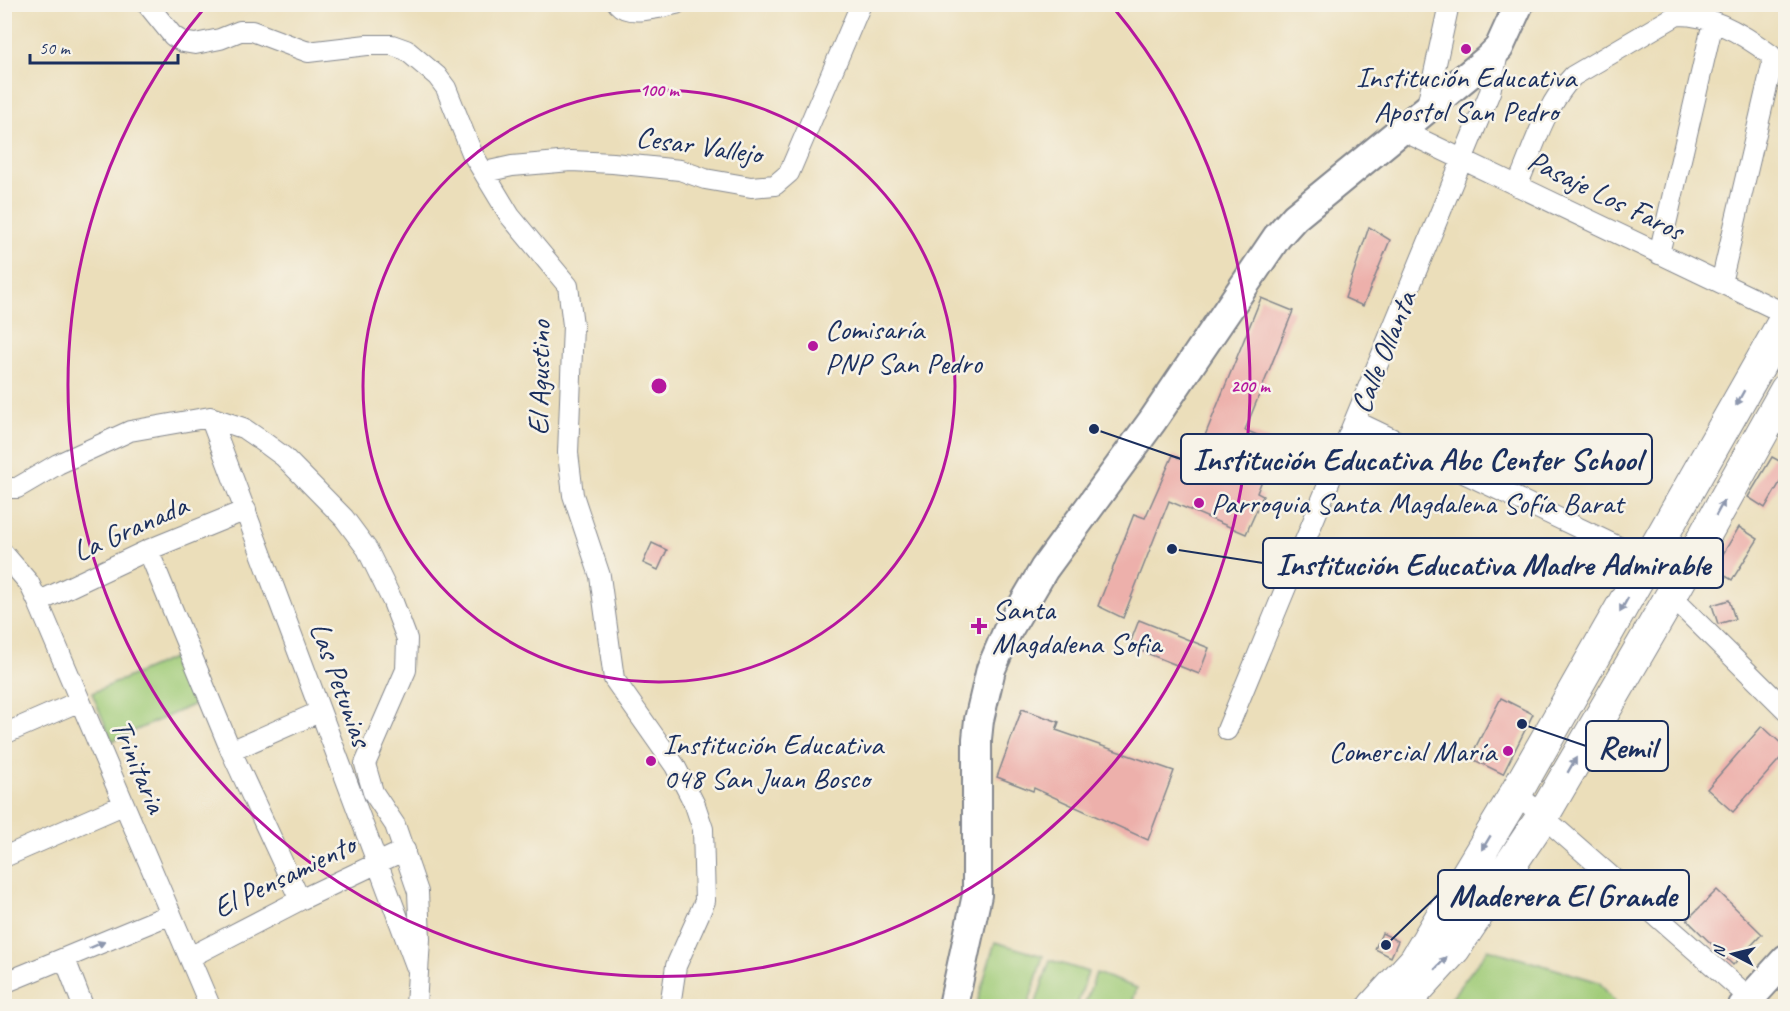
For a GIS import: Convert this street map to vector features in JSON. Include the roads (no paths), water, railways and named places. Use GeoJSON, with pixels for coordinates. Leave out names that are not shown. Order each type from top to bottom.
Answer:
{"type":"FeatureCollection","features":[{"type":"Feature","properties":{"kind":"main road"},"geometry":{"type":"LineString","coordinates":[[1374,1006],[1415,961],[1516,793],[1648,561],[1777,354],[1785,316]]}},
{"type":"Feature","properties":{"kind":"main road"},"geometry":{"type":"LineString","coordinates":[[1401,1006],[1454,949],[1543,816],[1671,596],[1785,390]]}},
{"type":"Feature","properties":{"kind":"street","name":"El Agustino"},"geometry":{"type":"LineString","coordinates":[[147,4],[173,36],[183,42],[195,44],[252,31],[308,52],[367,45],[392,45],[406,50],[437,76],[446,88],[472,153],[510,216],[568,286],[573,326],[568,453],[573,495],[600,576],[614,679],[675,766],[695,805],[703,829],[705,902],[676,966],[670,1006]]}},
{"type":"Feature","properties":{"kind":"street"},"geometry":{"type":"LineString","coordinates":[[618,4],[621,8],[633,10],[676,4]]}},
{"type":"Feature","properties":{"kind":"street","name":"Cesar Vallejo"},"geometry":{"type":"LineString","coordinates":[[485,172],[512,166],[571,161],[680,170],[705,178],[751,187],[776,185],[789,173],[861,4]]}},
{"type":"Feature","properties":{"kind":"street"},"geometry":{"type":"LineString","coordinates":[[1426,110],[1449,4]]}},
{"type":"Feature","properties":{"kind":"street","name":"Calle Ollanta"},"geometry":{"type":"LineString","coordinates":[[1227,730],[1491,92],[1499,48],[1519,4]]}},
{"type":"Feature","properties":{"kind":"street"},"geometry":{"type":"LineString","coordinates":[[1517,186],[1560,89],[1573,76],[1677,15],[1695,15],[1713,22],[1771,56],[1772,65],[1721,283]]}},
{"type":"Feature","properties":{"kind":"street"},"geometry":{"type":"LineString","coordinates":[[1659,254],[1713,22]]}},
{"type":"Feature","properties":{"kind":"street"},"geometry":{"type":"LineString","coordinates":[[953,1006],[977,895],[979,720],[991,669],[1007,632],[1044,569],[1153,420],[1277,237],[1295,217],[1499,48]]}},
{"type":"Feature","properties":{"kind":"street","name":"Pasaje Los Faros"},"geometry":{"type":"LineString","coordinates":[[1401,130],[1785,316]]}},
{"type":"Feature","properties":{"kind":"street"},"geometry":{"type":"LineString","coordinates":[[4,488],[17,488],[58,464],[130,431],[210,417],[243,428],[284,457],[344,518],[367,549],[393,602],[407,639],[406,670],[365,764],[373,792],[395,825],[418,892],[420,909],[418,972],[411,1005]]}},
{"type":"Feature","properties":{"kind":"street","name":"Las Petunias"},"geometry":{"type":"LineString","coordinates":[[210,417],[418,972]]}},
{"type":"Feature","properties":{"kind":"street"},"geometry":{"type":"LineString","coordinates":[[1355,420],[1648,561]]}},
{"type":"Feature","properties":{"kind":"street","name":"La Granada"},"geometry":{"type":"LineString","coordinates":[[38,602],[148,550],[246,510]]}},
{"type":"Feature","properties":{"kind":"street"},"geometry":{"type":"LineString","coordinates":[[148,550],[231,751],[300,900]]}},
{"type":"Feature","properties":{"kind":"street","name":"Trinitaria"},"geometry":{"type":"LineString","coordinates":[[4,554],[29,583],[38,602],[210,1006]]}},
{"type":"Feature","properties":{"kind":"street"},"geometry":{"type":"LineString","coordinates":[[1671,596],[1785,710]]}},
{"type":"Feature","properties":{"kind":"street"},"geometry":{"type":"LineString","coordinates":[[4,734],[80,701]]}},
{"type":"Feature","properties":{"kind":"street"},"geometry":{"type":"LineString","coordinates":[[231,751],[319,712]]}},
{"type":"Feature","properties":{"kind":"street"},"geometry":{"type":"LineString","coordinates":[[1516,793],[1751,1004],[1785,959]]}},
{"type":"Feature","properties":{"kind":"street"},"geometry":{"type":"LineString","coordinates":[[4,857],[123,805]]}},
{"type":"Feature","properties":{"kind":"street","name":"El Pensamiento"},"geometry":{"type":"LineString","coordinates":[[190,957],[300,900],[405,850]]}},
{"type":"Feature","properties":{"kind":"street"},"geometry":{"type":"LineString","coordinates":[[6,980],[171,914]]}},
{"type":"Feature","properties":{"kind":"street"},"geometry":{"type":"LineString","coordinates":[[65,958],[83,1006]]}},
{"type":"Feature","properties":{"kind":"place","name":"Institución Educativa Apostol San Pedro"},"geometry":{"type":"Point","coordinates":[1466,49]}},
{"type":"Feature","properties":{"kind":"place","name":"Comisaría PNP San Pedro"},"geometry":{"type":"Point","coordinates":[813,346]}},
{"type":"Feature","properties":{"kind":"place","name":"Institución Educativa Abc Center School"},"geometry":{"type":"Point","coordinates":[1094,429]}},
{"type":"Feature","properties":{"kind":"place","name":"Parroquia Santa Magdalena Sofía Barat"},"geometry":{"type":"Point","coordinates":[1199,503]}},
{"type":"Feature","properties":{"kind":"place","name":"Institución Educativa Madre Admirable"},"geometry":{"type":"Point","coordinates":[1172,549]}},
{"type":"Feature","properties":{"kind":"place","name":"Santa Magdalena Sofia"},"geometry":{"type":"Point","coordinates":[979,626]}},
{"type":"Feature","properties":{"kind":"place","name":"Remil"},"geometry":{"type":"Point","coordinates":[1522,724]}},
{"type":"Feature","properties":{"kind":"place","name":"Comercial María"},"geometry":{"type":"Point","coordinates":[1508,751]}},
{"type":"Feature","properties":{"kind":"place","name":"Institución Educativa 048 San Juan Bosco"},"geometry":{"type":"Point","coordinates":[651,761]}},
{"type":"Feature","properties":{"kind":"place","name":"Maderera El Grande"},"geometry":{"type":"Point","coordinates":[1386,945]}}]}
